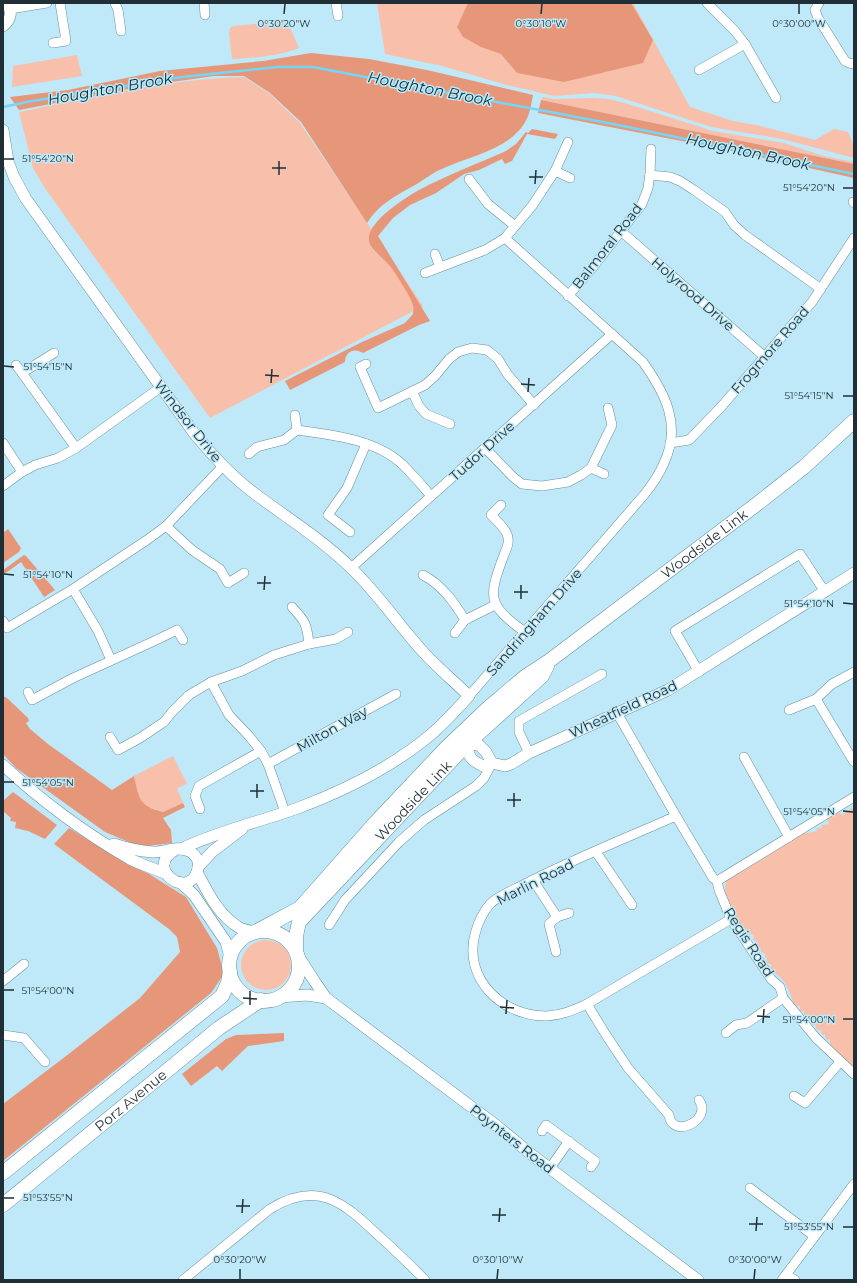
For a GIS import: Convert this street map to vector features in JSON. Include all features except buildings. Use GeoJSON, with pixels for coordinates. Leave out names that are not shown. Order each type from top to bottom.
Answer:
{"type":"FeatureCollection","features":[{"type":"Feature","properties":{"kind":"main road","name":"Woodside Link"},"geometry":{"type":"LineString","coordinates":[[256,932],[300,908],[376,822],[463,740],[542,676],[549,661],[769,495],[804,467],[854,421]]}},
{"type":"Feature","properties":{"kind":"main road","name":"Woodside Link"},"geometry":{"type":"LineString","coordinates":[[297,953],[296,936],[299,922],[463,740]]}},
{"type":"Feature","properties":{"kind":"main road"},"geometry":{"type":"LineString","coordinates":[[267,931],[284,937],[291,943],[297,953],[299,964],[298,974],[294,983],[288,991],[280,997],[274,999],[261,1000],[244,994],[237,988],[230,972],[230,957],[239,941],[247,935],[256,932],[267,931]]}},
{"type":"Feature","properties":{"kind":"main road","name":"Porz Avenue"},"geometry":{"type":"LineString","coordinates":[[3,1173],[222,996],[228,983],[230,972]]}},
{"type":"Feature","properties":{"kind":"main road","name":"Porz Avenue"},"geometry":{"type":"LineString","coordinates":[[3,1205],[219,1028],[261,1000]]}},
{"type":"Feature","properties":{"kind":"street"},"geometry":{"type":"LineString","coordinates":[[3,26],[10,18],[8,6],[47,3]]}},
{"type":"Feature","properties":{"kind":"street"},"geometry":{"type":"LineString","coordinates":[[53,43],[66,41],[60,3]]}},
{"type":"Feature","properties":{"kind":"street"},"geometry":{"type":"LineString","coordinates":[[115,3],[118,10],[121,31]]}},
{"type":"Feature","properties":{"kind":"street"},"geometry":{"type":"LineString","coordinates":[[204,3],[205,15]]}},
{"type":"Feature","properties":{"kind":"street"},"geometry":{"type":"LineString","coordinates":[[336,3],[338,16]]}},
{"type":"Feature","properties":{"kind":"street"},"geometry":{"type":"LineString","coordinates":[[708,3],[735,31],[745,44],[776,98]]}},
{"type":"Feature","properties":{"kind":"street"},"geometry":{"type":"LineString","coordinates":[[819,3],[815,10],[818,18],[845,61],[854,64]]}},
{"type":"Feature","properties":{"kind":"street"},"geometry":{"type":"LineString","coordinates":[[699,70],[745,44]]}},
{"type":"Feature","properties":{"kind":"street","name":"Windsor Drive"},"geometry":{"type":"LineString","coordinates":[[3,130],[5,161],[26,199],[194,433],[223,466],[253,493],[321,541],[351,568],[375,593],[425,654],[469,696]]}},
{"type":"Feature","properties":{"kind":"street"},"geometry":{"type":"LineString","coordinates":[[425,273],[485,250],[505,238],[532,206],[555,171],[568,142]]}},
{"type":"Feature","properties":{"kind":"street","name":"Balmoral Road"},"geometry":{"type":"LineString","coordinates":[[568,296],[594,267],[642,204],[648,188],[651,149]]}},
{"type":"Feature","properties":{"kind":"street"},"geometry":{"type":"LineString","coordinates":[[555,171],[570,178]]}},
{"type":"Feature","properties":{"kind":"street"},"geometry":{"type":"LineString","coordinates":[[650,175],[670,177],[680,181],[694,190],[724,212],[734,225],[745,235],[821,289]]}},
{"type":"Feature","properties":{"kind":"street"},"geometry":{"type":"LineString","coordinates":[[469,179],[488,204],[516,226]]}},
{"type":"Feature","properties":{"kind":"street","name":"Holyrood Drive"},"geometry":{"type":"LineString","coordinates":[[622,232],[765,357]]}},
{"type":"Feature","properties":{"kind":"street","name":"Sandringham Drive"},"geometry":{"type":"LineString","coordinates":[[178,849],[203,838],[285,812],[350,787],[407,753],[436,731],[469,696],[644,495],[665,462],[672,427],[667,403],[657,382],[642,362],[505,238]]}},
{"type":"Feature","properties":{"kind":"street","name":"Frogmore Road"},"geometry":{"type":"LineString","coordinates":[[670,442],[689,440],[721,407],[765,357],[821,289],[854,238]]}},
{"type":"Feature","properties":{"kind":"street"},"geometry":{"type":"LineString","coordinates":[[435,254],[440,267]]}},
{"type":"Feature","properties":{"kind":"street","name":"Tudor Drive"},"geometry":{"type":"LineString","coordinates":[[351,568],[486,449],[612,334]]}},
{"type":"Feature","properties":{"kind":"street"},"geometry":{"type":"LineString","coordinates":[[366,364],[360,367],[378,408],[424,385],[435,376],[448,359],[458,352],[472,348],[487,350],[498,359],[508,375],[534,405]]}},
{"type":"Feature","properties":{"kind":"street"},"geometry":{"type":"LineString","coordinates":[[22,373],[54,353]]}},
{"type":"Feature","properties":{"kind":"street"},"geometry":{"type":"LineString","coordinates":[[16,365],[76,448]]}},
{"type":"Feature","properties":{"kind":"street"},"geometry":{"type":"LineString","coordinates":[[3,486],[22,472],[35,465],[58,458],[76,448],[161,387]]}},
{"type":"Feature","properties":{"kind":"street"},"geometry":{"type":"LineString","coordinates":[[412,391],[419,406],[426,414],[450,424]]}},
{"type":"Feature","properties":{"kind":"street"},"geometry":{"type":"LineString","coordinates":[[486,449],[513,477],[522,484],[542,486],[568,482],[591,468],[612,425],[608,408]]}},
{"type":"Feature","properties":{"kind":"street"},"geometry":{"type":"LineString","coordinates":[[295,415],[297,430]]}},
{"type":"Feature","properties":{"kind":"street"},"geometry":{"type":"LineString","coordinates":[[249,454],[257,447],[284,440],[297,430],[346,437],[389,454],[401,463],[432,496]]}},
{"type":"Feature","properties":{"kind":"street"},"geometry":{"type":"LineString","coordinates":[[3,444],[22,472]]}},
{"type":"Feature","properties":{"kind":"street"},"geometry":{"type":"LineString","coordinates":[[350,532],[328,515],[347,488],[366,444]]}},
{"type":"Feature","properties":{"kind":"street"},"geometry":{"type":"LineString","coordinates":[[3,621],[7,628],[72,589],[147,540],[166,526],[223,466]]}},
{"type":"Feature","properties":{"kind":"street"},"geometry":{"type":"LineString","coordinates":[[591,468],[604,474]]}},
{"type":"Feature","properties":{"kind":"street"},"geometry":{"type":"LineString","coordinates":[[501,505],[491,514],[507,534],[508,546],[494,582],[493,590],[495,605],[507,619],[525,632]]}},
{"type":"Feature","properties":{"kind":"street"},"geometry":{"type":"LineString","coordinates":[[166,526],[192,550],[220,569],[228,583],[244,573]]}},
{"type":"Feature","properties":{"kind":"street"},"geometry":{"type":"LineString","coordinates":[[698,672],[675,631],[800,554],[825,592]]}},
{"type":"Feature","properties":{"kind":"street","name":"Wheatfield Road"},"geometry":{"type":"LineString","coordinates":[[492,763],[505,766],[511,764],[529,752],[668,690],[854,574]]}},
{"type":"Feature","properties":{"kind":"street"},"geometry":{"type":"LineString","coordinates":[[423,575],[433,580],[451,598],[465,620]]}},
{"type":"Feature","properties":{"kind":"street"},"geometry":{"type":"LineString","coordinates":[[72,589],[98,631],[111,660]]}},
{"type":"Feature","properties":{"kind":"street"},"geometry":{"type":"LineString","coordinates":[[455,633],[465,620],[495,605]]}},
{"type":"Feature","properties":{"kind":"street"},"geometry":{"type":"LineString","coordinates":[[292,607],[304,620],[308,630],[309,644]]}},
{"type":"Feature","properties":{"kind":"street"},"geometry":{"type":"LineString","coordinates":[[28,692],[32,700],[73,678],[177,630],[183,640]]}},
{"type":"Feature","properties":{"kind":"street"},"geometry":{"type":"LineString","coordinates":[[110,737],[118,750],[164,722],[189,695],[211,682],[242,671],[274,655],[309,644],[336,639],[348,632]]}},
{"type":"Feature","properties":{"kind":"street"},"geometry":{"type":"LineString","coordinates":[[789,710],[816,700],[832,684],[854,672]]}},
{"type":"Feature","properties":{"kind":"street"},"geometry":{"type":"LineString","coordinates":[[529,752],[519,732],[519,721],[602,674]]}},
{"type":"Feature","properties":{"kind":"street"},"geometry":{"type":"LineString","coordinates":[[211,682],[229,716],[249,736],[261,751],[268,764],[285,812]]}},
{"type":"Feature","properties":{"kind":"street","name":"Milton Way"},"geometry":{"type":"LineString","coordinates":[[268,764],[396,694]]}},
{"type":"Feature","properties":{"kind":"street"},"geometry":{"type":"LineString","coordinates":[[816,700],[854,762]]}},
{"type":"Feature","properties":{"kind":"street","name":"Regis Road"},"geometry":{"type":"LineString","coordinates":[[617,712],[676,816],[712,876],[717,881],[719,890],[731,919],[771,979],[780,987],[783,998],[816,1038],[854,1074]]}},
{"type":"Feature","properties":{"kind":"street"},"geometry":{"type":"LineString","coordinates":[[329,924],[345,900],[399,842],[424,820],[476,786],[484,778],[492,763],[486,752],[479,745],[463,740]]}},
{"type":"Feature","properties":{"kind":"street"},"geometry":{"type":"LineString","coordinates":[[200,809],[195,796],[199,786],[261,751]]}},
{"type":"Feature","properties":{"kind":"street"},"geometry":{"type":"LineString","coordinates":[[744,757],[789,838]]}},
{"type":"Feature","properties":{"kind":"street"},"geometry":{"type":"LineString","coordinates":[[3,765],[25,786],[94,837],[132,859],[167,874],[176,882],[181,883],[194,895],[226,942],[230,957]]}},
{"type":"Feature","properties":{"kind":"street"},"geometry":{"type":"LineString","coordinates":[[717,881],[854,797]]}},
{"type":"Feature","properties":{"kind":"street","name":"Marlin Road"},"geometry":{"type":"LineString","coordinates":[[676,816],[532,880],[496,900],[482,915],[476,929],[472,950],[477,973],[491,993],[509,1007],[526,1013],[546,1016],[565,1014],[587,1004],[731,919]]}},
{"type":"Feature","properties":{"kind":"street","name":"Sandringham Drive"},"geometry":{"type":"LineString","coordinates":[[198,870],[213,851],[249,823]]}},
{"type":"Feature","properties":{"kind":"street"},"geometry":{"type":"LineString","coordinates":[[94,837],[128,848],[153,852],[178,849],[191,852],[198,861],[198,870],[211,899],[228,919],[241,929],[256,932]]}},
{"type":"Feature","properties":{"kind":"street"},"geometry":{"type":"LineString","coordinates":[[167,874],[165,869],[167,857],[178,849]]}},
{"type":"Feature","properties":{"kind":"street"},"geometry":{"type":"LineString","coordinates":[[596,852],[632,905]]}},
{"type":"Feature","properties":{"kind":"street"},"geometry":{"type":"LineString","coordinates":[[181,883],[191,880],[198,870]]}},
{"type":"Feature","properties":{"kind":"street"},"geometry":{"type":"LineString","coordinates":[[532,880],[556,917]]}},
{"type":"Feature","properties":{"kind":"street"},"geometry":{"type":"LineString","coordinates":[[556,952],[549,924],[556,917],[569,913]]}},
{"type":"Feature","properties":{"kind":"street","name":"Poynters Road"},"geometry":{"type":"LineString","coordinates":[[297,953],[326,998],[497,1126],[532,1155],[698,1280]]}},
{"type":"Feature","properties":{"kind":"street"},"geometry":{"type":"LineString","coordinates":[[3,980],[24,964]]}},
{"type":"Feature","properties":{"kind":"street","name":"Poynters Road"},"geometry":{"type":"LineString","coordinates":[[280,997],[307,995],[326,998]]}},
{"type":"Feature","properties":{"kind":"street"},"geometry":{"type":"LineString","coordinates":[[726,1033],[736,1025],[747,1023],[783,998]]}},
{"type":"Feature","properties":{"kind":"street"},"geometry":{"type":"LineString","coordinates":[[587,1004],[628,1068],[669,1115],[669,1120],[674,1124],[683,1126],[692,1124],[699,1117],[702,1104],[699,1100]]}},
{"type":"Feature","properties":{"kind":"street"},"geometry":{"type":"LineString","coordinates":[[3,1035],[24,1038],[44,1062]]}},
{"type":"Feature","properties":{"kind":"street"},"geometry":{"type":"LineString","coordinates":[[794,1096],[805,1103],[840,1062]]}},
{"type":"Feature","properties":{"kind":"street"},"geometry":{"type":"LineString","coordinates":[[542,1130],[546,1124],[595,1161],[591,1166]]}},
{"type":"Feature","properties":{"kind":"street"},"geometry":{"type":"LineString","coordinates":[[550,1168],[569,1141]]}},
{"type":"Feature","properties":{"kind":"street"},"geometry":{"type":"LineString","coordinates":[[750,1188],[814,1236]]}},
{"type":"Feature","properties":{"kind":"street"},"geometry":{"type":"LineString","coordinates":[[795,1280],[784,1277],[814,1236],[852,1190]]}},
{"type":"Feature","properties":{"kind":"street"},"geometry":{"type":"LineString","coordinates":[[183,1280],[270,1210],[291,1199],[306,1195],[330,1198],[353,1212],[425,1280]]}},
{"type":"Feature","properties":{"kind":"shaded area"},"geometry":{"type":"Polygon","coordinates":[[[377,3],[633,3],[690,107],[733,121],[756,125],[815,140],[834,129],[848,132],[854,146],[854,158],[782,139],[711,127],[616,96],[595,93],[554,96],[503,84],[442,66],[385,54],[377,3]]]}},
{"type":"Feature","properties":{"kind":"shaded area"},"geometry":{"type":"Polygon","coordinates":[[[468,3],[631,3],[653,40],[643,63],[564,82],[517,73],[501,54],[481,47],[463,37],[457,27],[468,3]]]}},
{"type":"Feature","properties":{"kind":"shaded area"},"geometry":{"type":"Polygon","coordinates":[[[287,21],[299,48],[275,55],[232,59],[229,34],[230,28],[233,26],[287,21]]]}},
{"type":"Feature","properties":{"kind":"shaded area"},"geometry":{"type":"Polygon","coordinates":[[[311,53],[369,59],[427,70],[533,95],[530,110],[524,124],[517,133],[508,140],[487,151],[433,173],[389,200],[377,210],[367,223],[301,122],[270,93],[244,76],[214,76],[144,86],[19,110],[10,97],[68,90],[160,71],[263,61],[311,53]]]}},
{"type":"Feature","properties":{"kind":"shaded area"},"geometry":{"type":"Polygon","coordinates":[[[77,55],[82,76],[12,87],[13,66],[77,55]]]}},
{"type":"Feature","properties":{"kind":"shaded area"},"geometry":{"type":"Polygon","coordinates":[[[244,77],[270,94],[300,123],[423,306],[210,418],[44,187],[33,168],[19,112],[159,85],[216,78],[244,77]]]}},
{"type":"Feature","properties":{"kind":"shaded area"},"geometry":{"type":"Polygon","coordinates":[[[543,97],[554,99],[609,99],[713,131],[784,143],[824,156],[854,162],[854,164],[541,100],[543,97]]]}},
{"type":"Feature","properties":{"kind":"shaded area"},"geometry":{"type":"Polygon","coordinates":[[[541,100],[854,164],[854,178],[738,152],[538,113],[541,100]]]}},
{"type":"Feature","properties":{"kind":"shaded area"},"geometry":{"type":"Polygon","coordinates":[[[532,129],[558,134],[555,139],[527,134],[512,161],[505,164],[502,159],[479,170],[464,174],[436,193],[410,205],[393,218],[378,236],[430,321],[363,353],[356,350],[348,353],[345,358],[345,362],[290,390],[285,381],[362,342],[405,323],[413,314],[412,302],[403,285],[390,266],[371,246],[369,238],[371,230],[377,222],[394,206],[412,194],[440,179],[506,151],[516,144],[526,132],[528,133],[532,129]]]}},
{"type":"Feature","properties":{"kind":"shaded area"},"geometry":{"type":"Polygon","coordinates":[[[8,529],[21,548],[19,552],[3,563],[3,533],[8,529]]]}},
{"type":"Feature","properties":{"kind":"shaded area"},"geometry":{"type":"Polygon","coordinates":[[[24,555],[55,590],[44,597],[21,562],[3,575],[3,570],[24,555]]]}},
{"type":"Feature","properties":{"kind":"shaded area"},"geometry":{"type":"Polygon","coordinates":[[[3,696],[28,718],[29,721],[26,723],[30,729],[48,744],[112,790],[134,776],[139,796],[141,800],[149,807],[163,812],[183,803],[185,807],[163,818],[171,830],[172,843],[147,846],[136,845],[105,832],[16,768],[3,754],[3,696]]]}},
{"type":"Feature","properties":{"kind":"shaded area"},"geometry":{"type":"Polygon","coordinates":[[[173,756],[187,784],[177,788],[183,803],[163,812],[155,810],[144,804],[141,800],[134,776],[173,756]]]}},
{"type":"Feature","properties":{"kind":"shaded area"},"geometry":{"type":"Polygon","coordinates":[[[13,792],[57,825],[45,839],[28,831],[15,828],[16,822],[10,821],[11,818],[3,811],[3,801],[13,792]]]}},
{"type":"Feature","properties":{"kind":"shaded area"},"geometry":{"type":"Polygon","coordinates":[[[851,808],[854,809],[854,1070],[830,1046],[830,1039],[826,1040],[825,1034],[822,1035],[821,1030],[817,1030],[816,1025],[813,1025],[812,1020],[809,1020],[808,1015],[804,1015],[804,1011],[800,1011],[800,1006],[797,1006],[797,1011],[784,982],[766,966],[770,968],[772,965],[766,962],[767,959],[765,954],[760,951],[761,948],[757,946],[758,942],[753,940],[754,935],[745,932],[734,916],[725,891],[726,880],[801,834],[817,831],[817,828],[822,828],[822,825],[829,824],[827,819],[838,812],[843,815],[846,811],[849,812],[851,808]]]}},
{"type":"Feature","properties":{"kind":"shaded area"},"geometry":{"type":"Polygon","coordinates":[[[69,828],[125,863],[149,874],[186,897],[217,948],[224,974],[211,993],[3,1161],[3,1104],[140,998],[180,952],[177,937],[169,929],[54,844],[69,828]]]}},
{"type":"Feature","properties":{"kind":"shaded area"},"geometry":{"type":"Polygon","coordinates":[[[261,940],[271,940],[284,947],[291,960],[291,970],[284,983],[271,990],[261,990],[252,986],[245,979],[241,970],[241,960],[245,951],[252,944],[261,940]]]}},
{"type":"Feature","properties":{"kind":"shaded area"},"geometry":{"type":"Polygon","coordinates":[[[284,1033],[284,1041],[248,1046],[222,1071],[217,1066],[191,1086],[182,1074],[226,1039],[236,1035],[284,1033]]]}},
{"type":"Feature","properties":{"kind":"waterway","name":"Houghton Brook"},"geometry":{"type":"LineString","coordinates":[[3,107],[182,77],[277,67],[313,67],[613,124],[854,174]]}}]}
